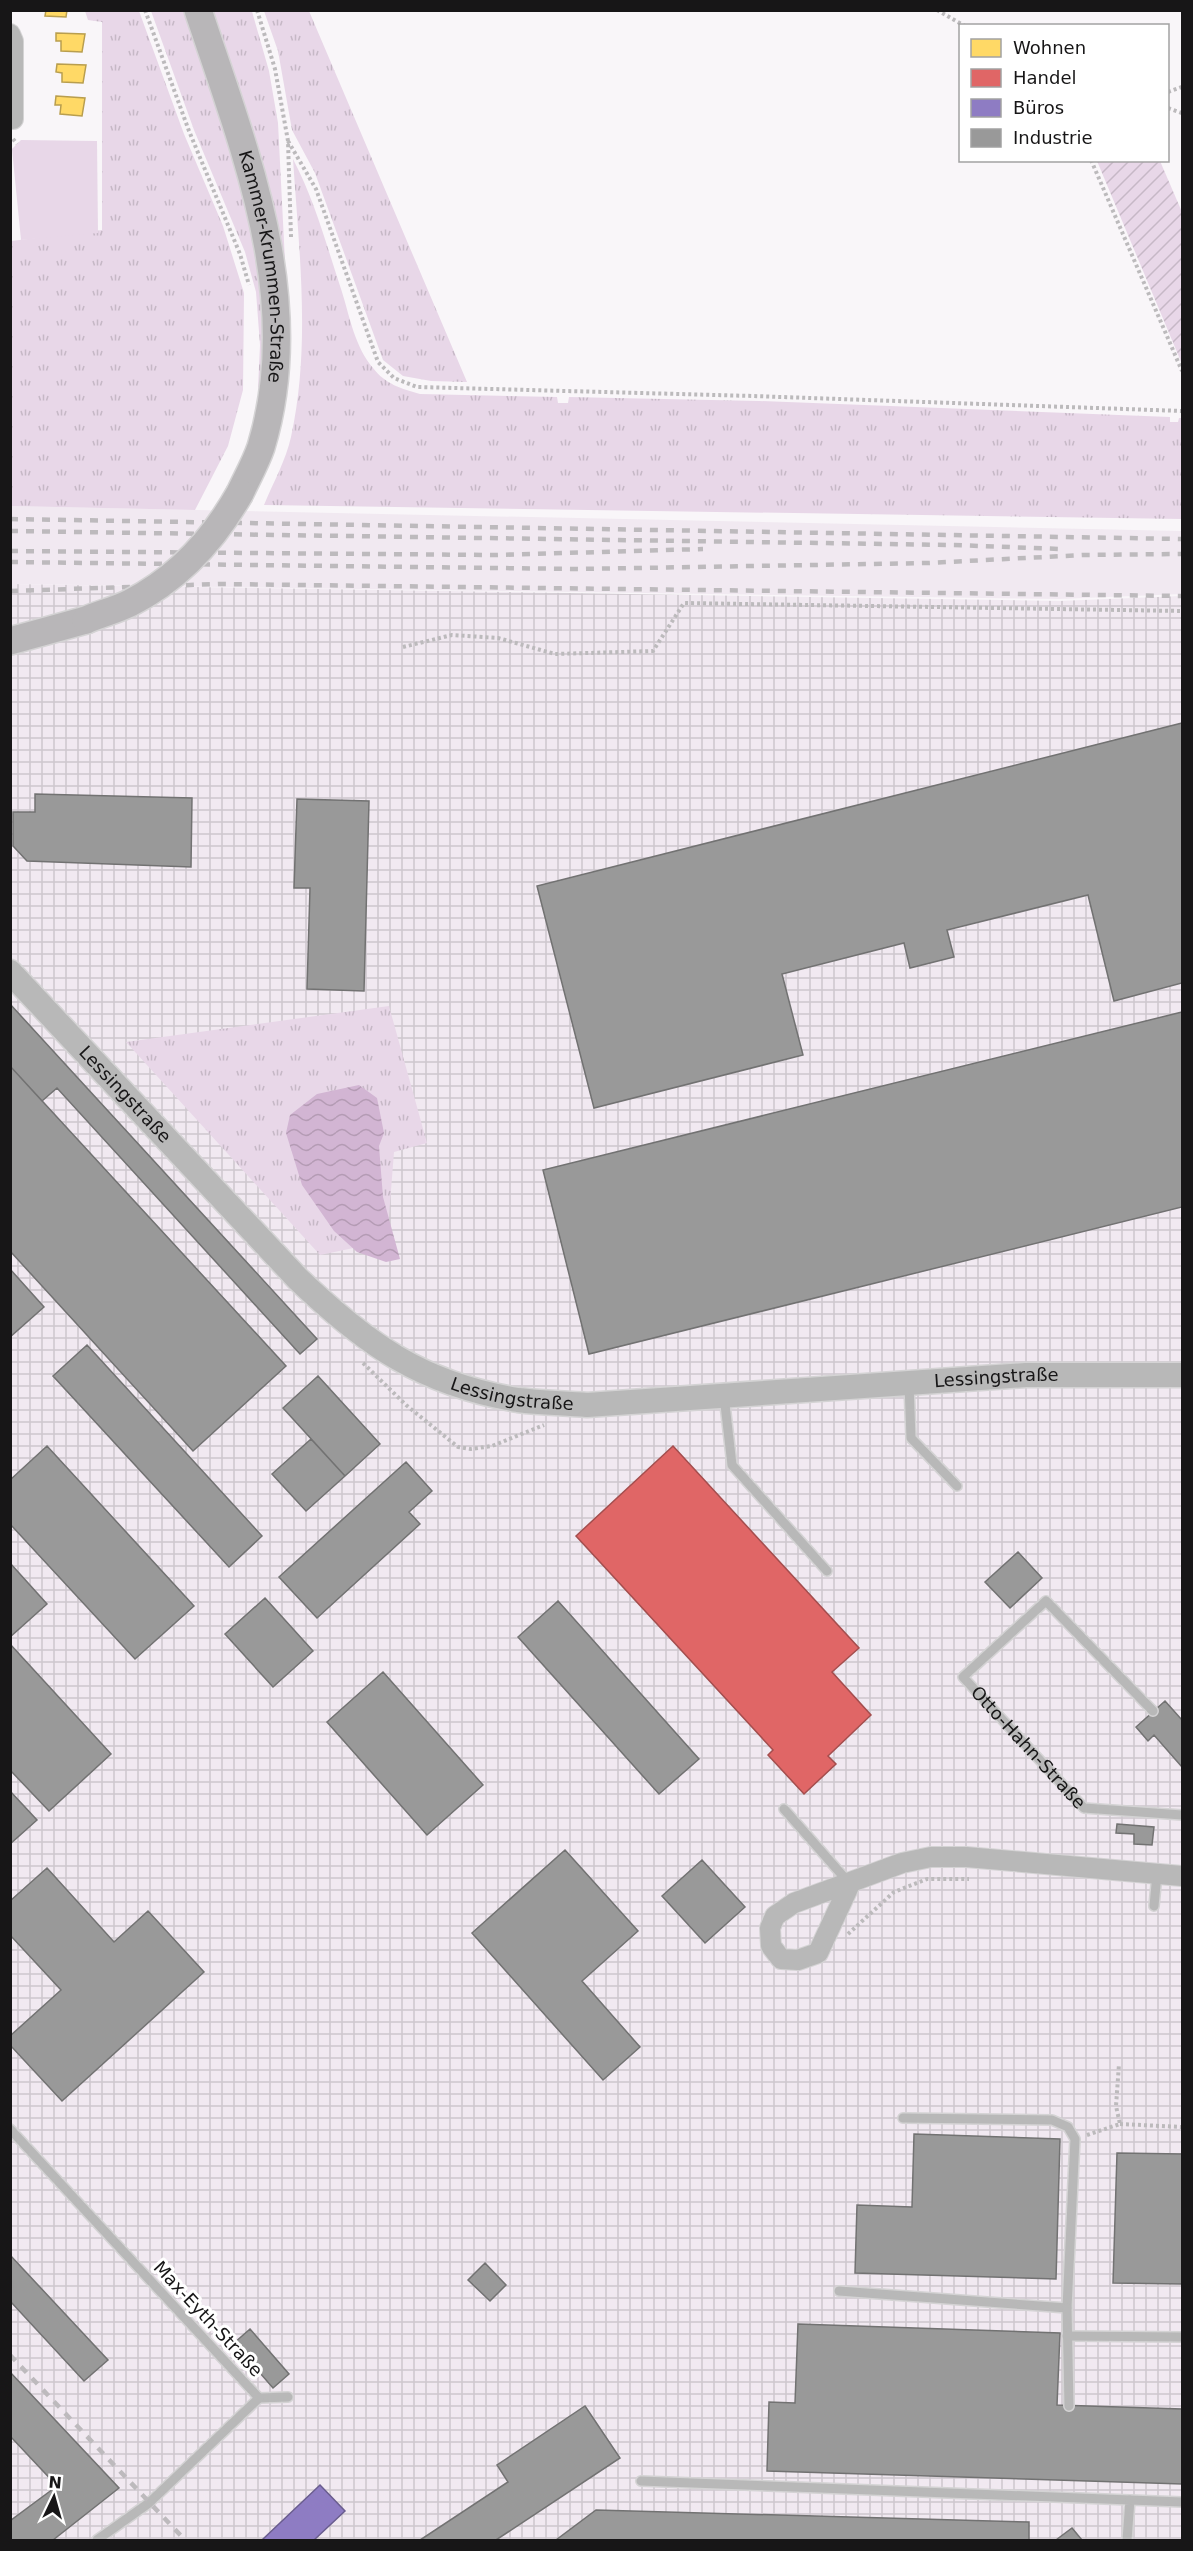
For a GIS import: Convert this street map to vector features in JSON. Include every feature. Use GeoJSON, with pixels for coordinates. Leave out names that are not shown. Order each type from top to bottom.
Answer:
{"type":"FeatureCollection","features":[{"type":"Feature","properties":{"kind":"main road","name":"Kammer-Krummen-Straße"},"geometry":{"type":"LineString","coordinates":[[10,641],[86,620],[129,603],[178,571],[216,530],[240,493],[260,448],[271,400],[277,343],[273,279],[264,219],[198,10]]}},
{"type":"Feature","properties":{"kind":"street"},"geometry":{"type":"LineString","coordinates":[[11,39],[13,119]]}},
{"type":"Feature","properties":{"kind":"street","name":"Lessingstraße"},"geometry":{"type":"LineString","coordinates":[[10,972],[298,1279],[338,1317],[376,1347],[442,1380],[519,1400],[587,1405],[1026,1374],[1182,1375]]}},
{"type":"Feature","properties":{"kind":"street"},"geometry":{"type":"LineString","coordinates":[[850,1884],[818,1953],[798,1959],[781,1959],[771,1946],[770,1928],[775,1916],[794,1903],[902,1863],[931,1857],[966,1857],[1182,1876]]}},
{"type":"Feature","properties":{"kind":"lane"},"geometry":{"type":"LineString","coordinates":[[909,1382],[911,1438],[957,1486]]}},
{"type":"Feature","properties":{"kind":"lane"},"geometry":{"type":"LineString","coordinates":[[724,1396],[732,1465],[827,1571]]}},
{"type":"Feature","properties":{"kind":"lane","name":"Otto-Hahn-Straße"},"geometry":{"type":"LineString","coordinates":[[1153,1711],[1046,1601],[963,1677],[1084,1808],[1182,1815]]}},
{"type":"Feature","properties":{"kind":"lane"},"geometry":{"type":"LineString","coordinates":[[784,1809],[850,1884]]}},
{"type":"Feature","properties":{"kind":"lane"},"geometry":{"type":"LineString","coordinates":[[1154,1906],[1157,1874]]}},
{"type":"Feature","properties":{"kind":"lane"},"geometry":{"type":"LineString","coordinates":[[903,2118],[1052,2120],[1068,2127],[1075,2139],[1066,2308],[1069,2406]]}},
{"type":"Feature","properties":{"kind":"lane","name":"Max-Eyth-Straße"},"geometry":{"type":"LineString","coordinates":[[10,2129],[259,2398],[149,2503],[97,2541]]}},
{"type":"Feature","properties":{"kind":"lane"},"geometry":{"type":"LineString","coordinates":[[839,2291],[1066,2308]]}},
{"type":"Feature","properties":{"kind":"lane"},"geometry":{"type":"LineString","coordinates":[[1067,2336],[1182,2337]]}},
{"type":"Feature","properties":{"kind":"lane"},"geometry":{"type":"LineString","coordinates":[[259,2398],[288,2397]]}},
{"type":"Feature","properties":{"kind":"lane"},"geometry":{"type":"LineString","coordinates":[[641,2481],[1182,2502]]}},
{"type":"Feature","properties":{"kind":"lane"},"geometry":{"type":"LineString","coordinates":[[1127,2541],[1130,2500]]}},
{"type":"Feature","properties":{"kind":"path"},"geometry":{"type":"LineString","coordinates":[[145,10],[189,132],[240,254],[251,293]]}},
{"type":"Feature","properties":{"kind":"path"},"geometry":{"type":"LineString","coordinates":[[257,10],[275,69],[288,141],[316,189],[378,362],[394,378],[417,387],[1182,411]]}},
{"type":"Feature","properties":{"kind":"path"},"geometry":{"type":"LineString","coordinates":[[937,10],[962,24]]}},
{"type":"Feature","properties":{"kind":"path"},"geometry":{"type":"LineString","coordinates":[[13,140],[17,144]]}},
{"type":"Feature","properties":{"kind":"path"},"geometry":{"type":"LineString","coordinates":[[1092,162],[1182,371]]}},
{"type":"Feature","properties":{"kind":"path"},"geometry":{"type":"LineString","coordinates":[[403,647],[452,635],[498,638],[555,654],[653,651],[684,603],[1182,611]]}},
{"type":"Feature","properties":{"kind":"path"},"geometry":{"type":"LineString","coordinates":[[355,1355],[406,1405],[458,1447],[471,1449],[492,1446],[537,1427],[553,1423]]}},
{"type":"Feature","properties":{"kind":"path"},"geometry":{"type":"LineString","coordinates":[[818,1953],[829,1951],[894,1892],[927,1879],[977,1879]]}},
{"type":"Feature","properties":{"kind":"path"},"geometry":{"type":"LineString","coordinates":[[1119,2064],[1116,2106],[1120,2124]]}},
{"type":"Feature","properties":{"kind":"path"},"geometry":{"type":"LineString","coordinates":[[1075,2139],[1120,2124],[1182,2127]]}},
{"type":"Feature","properties":{"kind":"shaded area"},"geometry":{"type":"Polygon","coordinates":[[[11,506],[1182,531],[1182,594],[1059,599],[11,584],[11,506]]]}},
{"type":"Feature","properties":{"kind":"shaded area"},"geometry":{"type":"Polygon","coordinates":[[[11,584],[1059,601],[1182,596],[1182,2540],[11,2540],[11,584]]]}},
{"type":"Feature","properties":{"kind":"green space"},"geometry":{"type":"Polygon","coordinates":[[[85,11],[139,11],[184,134],[223,226],[244,293],[243,390],[228,446],[195,510],[11,506],[11,241],[102,230],[102,22],[88,20],[85,11]]]}},
{"type":"Feature","properties":{"kind":"green space"},"geometry":{"type":"Polygon","coordinates":[[[151,11],[185,11],[223,123],[256,247],[264,345],[262,382],[258,388],[260,345],[256,292],[245,252],[194,130],[151,11]]]}},
{"type":"Feature","properties":{"kind":"green space"},"geometry":{"type":"Polygon","coordinates":[[[211,11],[252,11],[269,71],[278,123],[285,261],[248,123],[211,11]]]}},
{"type":"Feature","properties":{"kind":"green space"},"geometry":{"type":"Polygon","coordinates":[[[264,11],[309,11],[467,382],[431,381],[403,376],[383,360],[315,173],[292,130],[278,51],[264,11]]]}},
{"type":"Feature","properties":{"kind":"green space"},"geometry":{"type":"Polygon","coordinates":[[[21,140],[97,141],[98,233],[21,240],[12,149],[21,140]]]}},
{"type":"Feature","properties":{"kind":"green space"},"geometry":{"type":"Polygon","coordinates":[[[293,159],[314,208],[362,351],[378,374],[400,388],[420,394],[557,397],[558,403],[568,403],[569,397],[759,401],[1170,417],[1170,422],[1178,422],[1179,418],[1182,418],[1182,519],[264,505],[289,446],[301,368],[302,298],[293,159]]]}},
{"type":"Feature","properties":{"kind":"green space"},"geometry":{"type":"Polygon","coordinates":[[[1097,162],[1160,162],[1182,212],[1182,364],[1097,162]]]}},
{"type":"Feature","properties":{"kind":"green space"},"geometry":{"type":"Polygon","coordinates":[[[389,1006],[427,1143],[394,1152],[387,1241],[320,1255],[126,1042],[389,1006]]]}},
{"type":"Feature","properties":{"kind":"water"},"geometry":{"type":"Polygon","coordinates":[[[359,1085],[377,1098],[384,1133],[379,1146],[383,1197],[400,1259],[386,1262],[357,1252],[334,1231],[302,1185],[286,1133],[290,1115],[317,1094],[359,1085]]]}},
{"type":"Feature","properties":{"kind":"building: Wohnen"},"geometry":{"type":"Polygon","coordinates":[[[46,10],[67,10],[66,17],[45,16],[46,10]]]}},
{"type":"Feature","properties":{"kind":"building: Wohnen"},"geometry":{"type":"Polygon","coordinates":[[[56,33],[85,34],[82,52],[61,51],[61,41],[56,41],[56,33]]]}},
{"type":"Feature","properties":{"kind":"building: Wohnen"},"geometry":{"type":"Polygon","coordinates":[[[57,64],[86,65],[83,83],[62,82],[62,73],[56,72],[57,64]]]}},
{"type":"Feature","properties":{"kind":"building: Wohnen"},"geometry":{"type":"Polygon","coordinates":[[[56,96],[85,98],[82,116],[60,114],[61,105],[55,105],[56,96]]]}},
{"type":"Feature","properties":{"kind":"building: Handel"},"geometry":{"type":"Polygon","coordinates":[[[673,1446],[859,1648],[832,1672],[871,1715],[828,1756],[836,1764],[804,1794],[768,1755],[773,1750],[576,1536],[673,1446]]]}},
{"type":"Feature","properties":{"kind":"building: Büros"},"geometry":{"type":"Polygon","coordinates":[[[320,2485],[345,2511],[314,2540],[262,2540],[320,2485]]]}},
{"type":"Feature","properties":{"kind":"building: Industrie"},"geometry":{"type":"Polygon","coordinates":[[[1182,723],[1182,983],[1114,1001],[1088,895],[947,930],[954,957],[910,968],[904,943],[782,974],[803,1055],[594,1108],[537,886],[1182,723]]]}},
{"type":"Feature","properties":{"kind":"building: Industrie"},"geometry":{"type":"Polygon","coordinates":[[[35,794],[192,798],[191,867],[27,861],[13,846],[13,812],[35,812],[35,794]]]}},
{"type":"Feature","properties":{"kind":"building: Industrie"},"geometry":{"type":"Polygon","coordinates":[[[297,799],[369,801],[364,991],[307,989],[310,888],[294,888],[297,799]]]}},
{"type":"Feature","properties":{"kind":"building: Industrie"},"geometry":{"type":"Polygon","coordinates":[[[10,1004],[317,1339],[300,1354],[57,1088],[42,1101],[10,1066],[10,1004]]]}},
{"type":"Feature","properties":{"kind":"building: Industrie"},"geometry":{"type":"Polygon","coordinates":[[[1182,1012],[1182,1207],[589,1354],[543,1170],[1182,1012]]]}},
{"type":"Feature","properties":{"kind":"building: Industrie"},"geometry":{"type":"Polygon","coordinates":[[[10,1066],[286,1366],[193,1451],[10,1251],[10,1066]]]}},
{"type":"Feature","properties":{"kind":"building: Industrie"},"geometry":{"type":"Polygon","coordinates":[[[10,1269],[44,1307],[10,1337],[10,1269]]]}},
{"type":"Feature","properties":{"kind":"building: Industrie"},"geometry":{"type":"Polygon","coordinates":[[[87,1345],[262,1536],[229,1567],[53,1376],[87,1345]]]}},
{"type":"Feature","properties":{"kind":"building: Industrie"},"geometry":{"type":"Polygon","coordinates":[[[318,1376],[380,1444],[345,1476],[283,1408],[318,1376]]]}},
{"type":"Feature","properties":{"kind":"building: Industrie"},"geometry":{"type":"Polygon","coordinates":[[[311,1439],[345,1476],[306,1511],[272,1474],[311,1439]]]}},
{"type":"Feature","properties":{"kind":"building: Industrie"},"geometry":{"type":"Polygon","coordinates":[[[47,1446],[194,1606],[135,1659],[10,1524],[10,1480],[47,1446]]]}},
{"type":"Feature","properties":{"kind":"building: Industrie"},"geometry":{"type":"Polygon","coordinates":[[[406,1462],[432,1491],[409,1512],[420,1524],[317,1618],[279,1577],[406,1462]]]}},
{"type":"Feature","properties":{"kind":"building: Industrie"},"geometry":{"type":"Polygon","coordinates":[[[1018,1552],[1042,1578],[1010,1608],[985,1582],[1018,1552]]]}},
{"type":"Feature","properties":{"kind":"building: Industrie"},"geometry":{"type":"Polygon","coordinates":[[[10,1563],[47,1604],[10,1637],[10,1563]]]}},
{"type":"Feature","properties":{"kind":"building: Industrie"},"geometry":{"type":"Polygon","coordinates":[[[265,1598],[313,1651],[273,1687],[225,1634],[265,1598]]]}},
{"type":"Feature","properties":{"kind":"building: Industrie"},"geometry":{"type":"Polygon","coordinates":[[[558,1601],[699,1759],[659,1794],[518,1637],[558,1601]]]}},
{"type":"Feature","properties":{"kind":"building: Industrie"},"geometry":{"type":"Polygon","coordinates":[[[10,1644],[111,1754],[49,1811],[10,1770],[10,1644]]]}},
{"type":"Feature","properties":{"kind":"building: Industrie"},"geometry":{"type":"Polygon","coordinates":[[[383,1672],[483,1785],[427,1835],[327,1722],[383,1672]]]}},
{"type":"Feature","properties":{"kind":"building: Industrie"},"geometry":{"type":"Polygon","coordinates":[[[1165,1701],[1182,1720],[1182,1767],[1154,1735],[1148,1741],[1136,1727],[1165,1701]]]}},
{"type":"Feature","properties":{"kind":"building: Industrie"},"geometry":{"type":"Polygon","coordinates":[[[10,1791],[37,1820],[10,1844],[10,1791]]]}},
{"type":"Feature","properties":{"kind":"building: Industrie"},"geometry":{"type":"Polygon","coordinates":[[[1117,1824],[1154,1827],[1152,1845],[1134,1844],[1134,1834],[1116,1833],[1117,1824]]]}},
{"type":"Feature","properties":{"kind":"building: Industrie"},"geometry":{"type":"Polygon","coordinates":[[[565,1850],[638,1931],[582,1981],[640,2047],[603,2080],[472,1933],[565,1850]]]}},
{"type":"Feature","properties":{"kind":"building: Industrie"},"geometry":{"type":"Polygon","coordinates":[[[702,1860],[745,1907],[705,1943],[662,1896],[702,1860]]]}},
{"type":"Feature","properties":{"kind":"building: Industrie"},"geometry":{"type":"Polygon","coordinates":[[[47,1868],[114,1942],[148,1911],[204,1972],[62,2101],[10,2045],[10,2036],[61,1990],[10,1935],[10,1901],[47,1868]]]}},
{"type":"Feature","properties":{"kind":"building: Industrie"},"geometry":{"type":"Polygon","coordinates":[[[914,2134],[1060,2139],[1056,2279],[855,2273],[857,2205],[912,2207],[914,2134]]]}},
{"type":"Feature","properties":{"kind":"building: Industrie"},"geometry":{"type":"Polygon","coordinates":[[[1117,2153],[1182,2154],[1182,2284],[1113,2283],[1117,2153]]]}},
{"type":"Feature","properties":{"kind":"building: Industrie"},"geometry":{"type":"Polygon","coordinates":[[[10,2255],[108,2360],[84,2381],[10,2301],[10,2255]]]}},
{"type":"Feature","properties":{"kind":"building: Industrie"},"geometry":{"type":"Polygon","coordinates":[[[485,2263],[506,2285],[490,2301],[468,2280],[485,2263]]]}},
{"type":"Feature","properties":{"kind":"building: Industrie"},"geometry":{"type":"Polygon","coordinates":[[[798,2324],[1060,2333],[1057,2405],[1182,2409],[1182,2484],[767,2471],[769,2402],[795,2403],[798,2324]]]}},
{"type":"Feature","properties":{"kind":"building: Industrie"},"geometry":{"type":"Polygon","coordinates":[[[250,2329],[289,2374],[273,2388],[234,2343],[250,2329]]]}},
{"type":"Feature","properties":{"kind":"building: Industrie"},"geometry":{"type":"Polygon","coordinates":[[[10,2372],[119,2488],[53,2540],[10,2540],[10,2521],[57,2486],[10,2436],[10,2372]]]}},
{"type":"Feature","properties":{"kind":"building: Industrie"},"geometry":{"type":"Polygon","coordinates":[[[585,2406],[620,2458],[496,2540],[420,2540],[508,2482],[497,2465],[585,2406]]]}},
{"type":"Feature","properties":{"kind":"building: Industrie"},"geometry":{"type":"Polygon","coordinates":[[[596,2510],[1029,2522],[1029,2540],[556,2540],[596,2510]]]}},
{"type":"Feature","properties":{"kind":"building: Industrie"},"geometry":{"type":"Polygon","coordinates":[[[1072,2528],[1082,2540],[1056,2540],[1072,2528]]]}},
{"type":"Feature","properties":{"kind":"railway"},"geometry":{"type":"LineString","coordinates":[[10,519],[1182,539]]}},
{"type":"Feature","properties":{"kind":"railway"},"geometry":{"type":"LineString","coordinates":[[10,531],[954,545],[1060,549]]}},
{"type":"Feature","properties":{"kind":"railway"},"geometry":{"type":"LineString","coordinates":[[10,551],[495,555],[703,549]]}},
{"type":"Feature","properties":{"kind":"railway"},"geometry":{"type":"LineString","coordinates":[[10,562],[578,569],[928,563],[1083,555],[1182,554]]}},
{"type":"Feature","properties":{"kind":"railway"},"geometry":{"type":"LineString","coordinates":[[10,591],[220,584],[1182,596]]}},
{"type":"Feature","properties":{"kind":"railway"},"geometry":{"type":"LineString","coordinates":[[10,2355],[185,2540]]}}]}
